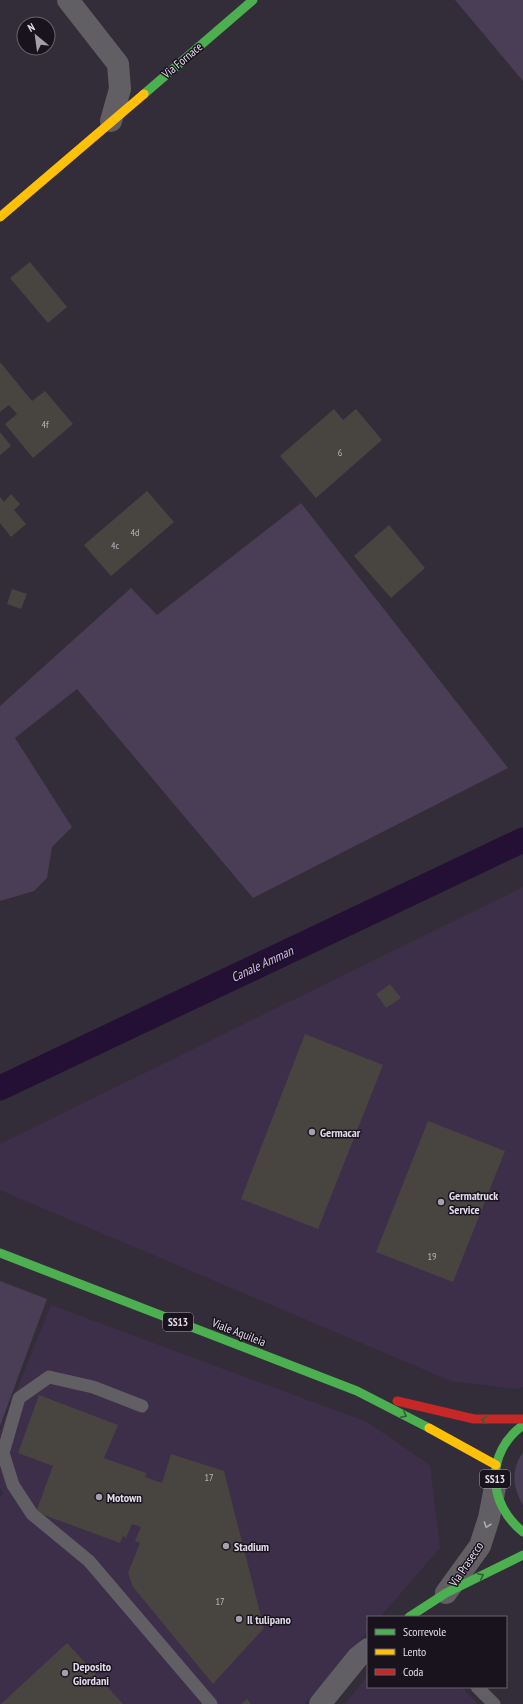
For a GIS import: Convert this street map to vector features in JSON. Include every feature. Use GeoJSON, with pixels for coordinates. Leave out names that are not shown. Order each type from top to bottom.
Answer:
{"type":"FeatureCollection","features":[{"type":"Feature","properties":{"kind":"main road","name":"Via Fornace"},"geometry":{"type":"LineString","coordinates":[[0,217],[253,0]]}},
{"type":"Feature","properties":{"kind":"main road","name":"Viale Aquileia"},"geometry":{"type":"LineString","coordinates":[[0,1253],[357,1390],[466,1419],[498,1421],[523,1419]]}},
{"type":"Feature","properties":{"kind":"main road","name":"Viale Aquileia"},"geometry":{"type":"LineString","coordinates":[[357,1390],[457,1442],[496,1465]]}},
{"type":"Feature","properties":{"kind":"main road","name":"SS13"},"geometry":{"type":"LineString","coordinates":[[523,1425],[504,1444],[496,1465],[495,1487],[501,1507],[512,1524],[523,1532]]}},
{"type":"Feature","properties":{"kind":"main road","name":"Via Prasecco"},"geometry":{"type":"LineString","coordinates":[[412,1616],[446,1593],[523,1555]]}},
{"type":"Feature","properties":{"kind":"street"},"geometry":{"type":"LineString","coordinates":[[68,0],[118,64],[120,89],[111,121]]}},
{"type":"Feature","properties":{"kind":"street","name":"Via Prasecco"},"geometry":{"type":"LineString","coordinates":[[446,1593],[480,1546],[489,1518],[495,1487]]}},
{"type":"Feature","properties":{"kind":"street"},"geometry":{"type":"LineString","coordinates":[[320,1704],[358,1657],[367,1650]]}},
{"type":"Feature","properties":{"kind":"lane"},"geometry":{"type":"LineString","coordinates":[[142,1406],[93,1387],[49,1377],[19,1398],[3,1453],[13,1486],[32,1514],[89,1561],[211,1704]]}},
{"type":"Feature","properties":{"kind":"lane"},"geometry":{"type":"LineString","coordinates":[[478,1688],[494,1704]]}},
{"type":"Feature","properties":{"kind":"shaded area"},"geometry":{"type":"Polygon","coordinates":[[[455,0],[523,0],[523,81],[455,0]]]}},
{"type":"Feature","properties":{"kind":"shaded area"},"geometry":{"type":"Polygon","coordinates":[[[301,503],[508,768],[253,898],[77,689],[15,738],[72,827],[52,847],[47,878],[34,891],[0,901],[0,706],[131,588],[157,615],[301,503]]]}},
{"type":"Feature","properties":{"kind":"shaded area"},"geometry":{"type":"Polygon","coordinates":[[[523,887],[523,1387],[518,1389],[451,1381],[0,1190],[0,1144],[523,887]]]}},
{"type":"Feature","properties":{"kind":"shaded area"},"geometry":{"type":"Polygon","coordinates":[[[0,1281],[47,1299],[0,1426],[0,1281]]]}},
{"type":"Feature","properties":{"kind":"shaded area"},"geometry":{"type":"Polygon","coordinates":[[[51,1305],[367,1422],[430,1465],[440,1548],[381,1616],[367,1616],[367,1632],[305,1704],[0,1704],[0,1496],[4,1493],[0,1488],[0,1431],[51,1305]]]}},
{"type":"Feature","properties":{"kind":"shaded area"},"geometry":{"type":"Polygon","coordinates":[[[523,1452],[523,1505],[517,1492],[514,1478],[516,1465],[523,1452]]]}},
{"type":"Feature","properties":{"kind":"shaded area"},"geometry":{"type":"Polygon","coordinates":[[[367,1676],[367,1688],[462,1688],[478,1704],[345,1704],[367,1676]]]}},
{"type":"Feature","properties":{"kind":"building"},"geometry":{"type":"Polygon","coordinates":[[[30,262],[67,307],[48,323],[10,278],[30,262]]]}},
{"type":"Feature","properties":{"kind":"building"},"geometry":{"type":"Polygon","coordinates":[[[0,362],[32,401],[45,391],[73,424],[33,458],[5,424],[17,414],[9,405],[0,412],[0,362]]]}},
{"type":"Feature","properties":{"kind":"building"},"geometry":{"type":"Polygon","coordinates":[[[334,409],[343,420],[356,409],[382,440],[316,498],[280,456],[334,409]]]}},
{"type":"Feature","properties":{"kind":"building"},"geometry":{"type":"Polygon","coordinates":[[[0,432],[11,446],[0,455],[0,432]]]}},
{"type":"Feature","properties":{"kind":"building"},"geometry":{"type":"Polygon","coordinates":[[[147,491],[174,522],[111,576],[84,545],[147,491]]]}},
{"type":"Feature","properties":{"kind":"building"},"geometry":{"type":"Polygon","coordinates":[[[11,494],[20,504],[14,510],[26,524],[11,537],[0,523],[0,497],[4,502],[11,494]]]}},
{"type":"Feature","properties":{"kind":"building"},"geometry":{"type":"Polygon","coordinates":[[[389,525],[425,568],[391,598],[354,556],[389,525]]]}},
{"type":"Feature","properties":{"kind":"building"},"geometry":{"type":"Polygon","coordinates":[[[12,589],[27,594],[21,609],[7,604],[12,589]]]}},
{"type":"Feature","properties":{"kind":"building"},"geometry":{"type":"Polygon","coordinates":[[[390,984],[401,998],[386,1008],[376,994],[390,984]]]}},
{"type":"Feature","properties":{"kind":"building","name":"Germacar"},"geometry":{"type":"Polygon","coordinates":[[[305,1034],[383,1065],[318,1229],[241,1199],[305,1034]]]}},
{"type":"Feature","properties":{"kind":"building","name":"Germatruck Service"},"geometry":{"type":"Polygon","coordinates":[[[428,1121],[505,1151],[453,1282],[376,1252],[428,1121]]]}},
{"type":"Feature","properties":{"kind":"building"},"geometry":{"type":"Polygon","coordinates":[[[39,1395],[118,1425],[104,1458],[146,1473],[145,1477],[162,1483],[171,1454],[224,1471],[264,1628],[213,1684],[133,1587],[128,1573],[140,1543],[135,1541],[141,1527],[132,1524],[126,1538],[123,1536],[120,1543],[36,1512],[53,1466],[18,1453],[39,1395]]]}},
{"type":"Feature","properties":{"kind":"building","name":"Deposito Giordani"},"geometry":{"type":"Polygon","coordinates":[[[67,1643],[123,1704],[1,1704],[67,1643]]]}},
{"type":"Feature","properties":{"kind":"building"},"geometry":{"type":"Polygon","coordinates":[[[247,1699],[251,1704],[241,1704],[247,1699]]]}},
{"type":"Feature","properties":{"kind":"waterway","name":"Canale Amman"},"geometry":{"type":"LineString","coordinates":[[0,1088],[523,840]]}},
{"type":"Feature","properties":{"kind":"traffic: fast"},"geometry":{"type":"LineString","coordinates":[[144,94],[253,0]]}},
{"type":"Feature","properties":{"kind":"traffic: fast"},"geometry":{"type":"LineString","coordinates":[[0,1253],[357,1391],[429,1428]]}},
{"type":"Feature","properties":{"kind":"traffic: fast"},"geometry":{"type":"LineString","coordinates":[[523,1425],[511,1436],[502,1449],[497,1464],[495,1478],[497,1493],[502,1507],[511,1520],[523,1532]]}},
{"type":"Feature","properties":{"kind":"traffic: fast"},"geometry":{"type":"LineString","coordinates":[[411,1616],[446,1593],[523,1555]]}},
{"type":"Feature","properties":{"kind":"traffic: slow"},"geometry":{"type":"LineString","coordinates":[[0,217],[144,94]]}},
{"type":"Feature","properties":{"kind":"traffic: slow"},"geometry":{"type":"LineString","coordinates":[[429,1428],[496,1465]]}},
{"type":"Feature","properties":{"kind":"traffic: jam"},"geometry":{"type":"LineString","coordinates":[[397,1401],[474,1419],[523,1419]]}},
{"type":"Feature","properties":{"kind":"place","name":"Germacar"},"geometry":{"type":"Point","coordinates":[312,1132]}},
{"type":"Feature","properties":{"kind":"place","name":"Germatruck Service"},"geometry":{"type":"Point","coordinates":[441,1202]}},
{"type":"Feature","properties":{"kind":"place","name":"Motown"},"geometry":{"type":"Point","coordinates":[99,1497]}},
{"type":"Feature","properties":{"kind":"place","name":"Stadium"},"geometry":{"type":"Point","coordinates":[226,1546]}},
{"type":"Feature","properties":{"kind":"place","name":"Il tulipano"},"geometry":{"type":"Point","coordinates":[239,1619]}},
{"type":"Feature","properties":{"kind":"place","name":"Deposito Giordani"},"geometry":{"type":"Point","coordinates":[65,1673]}}]}
